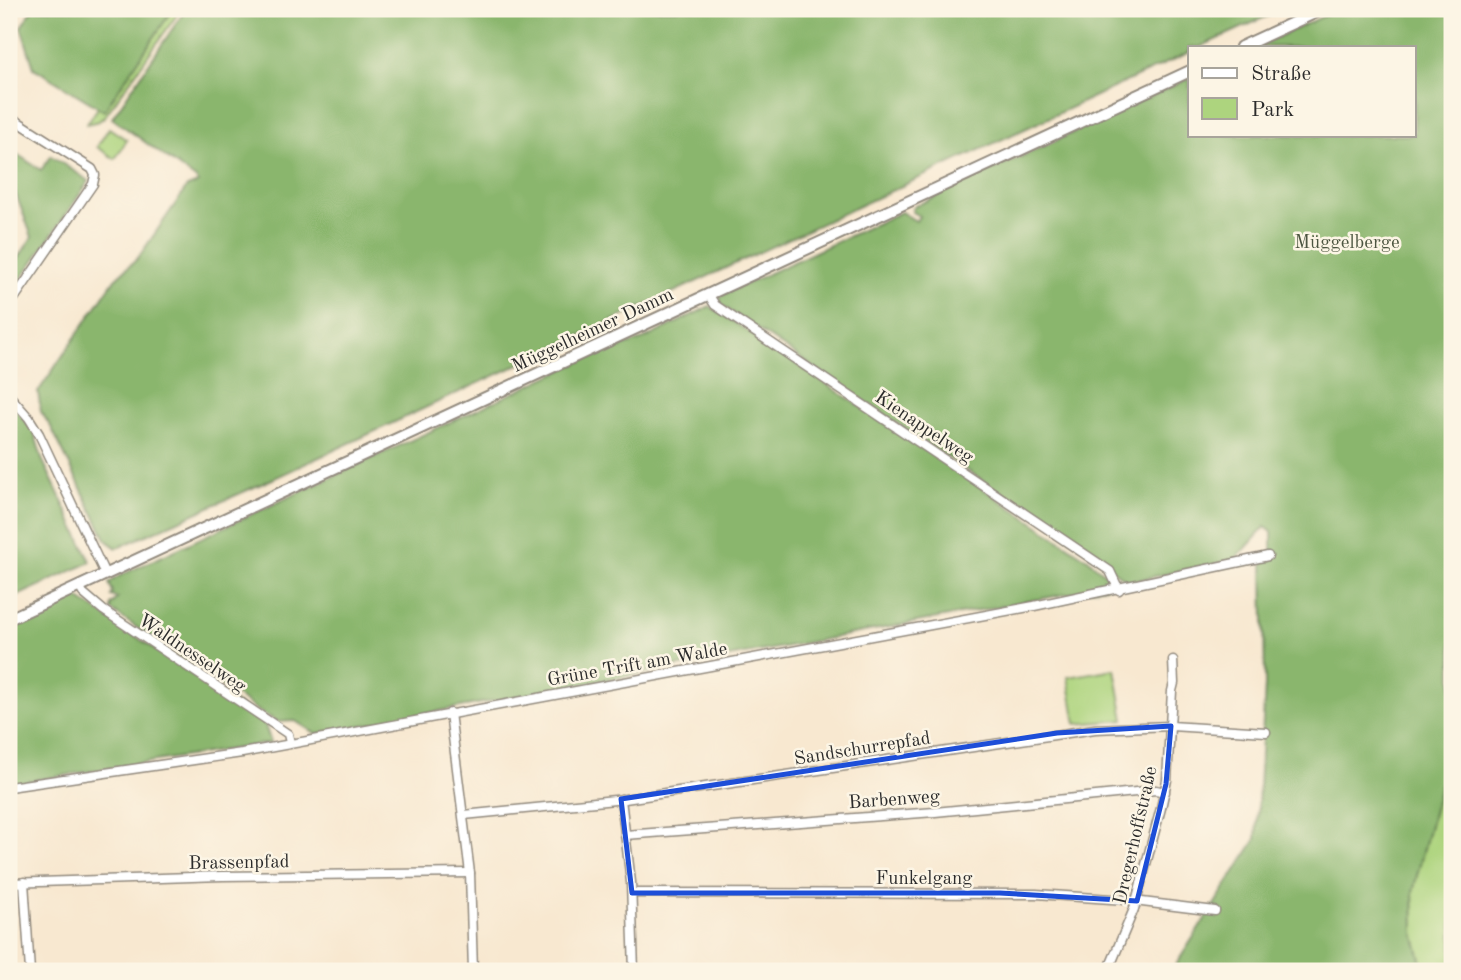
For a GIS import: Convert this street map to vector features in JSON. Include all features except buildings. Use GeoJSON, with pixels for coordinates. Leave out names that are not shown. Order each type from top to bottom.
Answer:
{"type":"FeatureCollection","features":[{"type":"Feature","properties":{"kind":"main road"},"geometry":{"type":"LineString","coordinates":[[1243,46],[1324,9]]}},
{"type":"Feature","properties":{"kind":"main road","name":"Müggelheimer Damm"},"geometry":{"type":"LineString","coordinates":[[9,619],[1188,72]]}},
{"type":"Feature","properties":{"kind":"street"},"geometry":{"type":"LineString","coordinates":[[9,116],[92,169],[95,175],[93,184],[9,306]]}},
{"type":"Feature","properties":{"kind":"street","name":"Kienappelweg"},"geometry":{"type":"LineString","coordinates":[[708,294],[715,305],[1110,572],[1119,590]]}},
{"type":"Feature","properties":{"kind":"street"},"geometry":{"type":"LineString","coordinates":[[9,395],[39,434],[105,574]]}},
{"type":"Feature","properties":{"kind":"street","name":"Grüne Trift am Walde"},"geometry":{"type":"LineString","coordinates":[[9,787],[242,752],[1119,590],[1268,556]]}},
{"type":"Feature","properties":{"kind":"street","name":"Waldnesselweg"},"geometry":{"type":"LineString","coordinates":[[79,586],[83,593],[103,610],[288,734],[289,743]]}},
{"type":"Feature","properties":{"kind":"street","name":"Dregerhoffstraße"},"geometry":{"type":"LineString","coordinates":[[1108,971],[1137,901],[1165,792],[1174,683],[1173,660]]}},
{"type":"Feature","properties":{"kind":"street"},"geometry":{"type":"LineString","coordinates":[[450,713],[470,873],[472,971]]}},
{"type":"Feature","properties":{"kind":"street","name":"Sandschurrepfad"},"geometry":{"type":"LineString","coordinates":[[464,815],[621,799],[1057,733],[1171,726],[1266,732]]}},
{"type":"Feature","properties":{"kind":"street","name":"Barbenweg"},"geometry":{"type":"LineString","coordinates":[[625,835],[926,812],[1156,790],[1165,792]]}},
{"type":"Feature","properties":{"kind":"street"},"geometry":{"type":"LineString","coordinates":[[621,799],[632,893],[634,971]]}},
{"type":"Feature","properties":{"kind":"street","name":"Brassenpfad"},"geometry":{"type":"LineString","coordinates":[[9,883],[222,876],[470,873]]}},
{"type":"Feature","properties":{"kind":"street"},"geometry":{"type":"LineString","coordinates":[[24,882],[30,971]]}},
{"type":"Feature","properties":{"kind":"street","name":"Funkelgang"},"geometry":{"type":"LineString","coordinates":[[632,893],[1017,893],[1137,901],[1215,912]]}},
{"type":"Feature","properties":{"kind":"highlighted area"},"geometry":{"type":"Polygon","coordinates":[[[1171,726],[1166,784],[1137,901],[1000,893],[632,893],[621,799],[1057,733],[1171,726]]]}},
{"type":"Feature","properties":{"kind":"green space"},"geometry":{"type":"Polygon","coordinates":[[[33,9],[173,9],[104,111],[34,68],[21,27],[33,9]]]}},
{"type":"Feature","properties":{"kind":"green space"},"geometry":{"type":"Polygon","coordinates":[[[165,9],[181,9],[105,116],[99,121],[87,124],[165,9]]]}},
{"type":"Feature","properties":{"kind":"green space"},"geometry":{"type":"Polygon","coordinates":[[[186,9],[1283,9],[1202,46],[1188,46],[1188,53],[268,481],[117,548],[107,541],[41,412],[38,392],[115,279],[138,258],[187,187],[198,183],[112,118],[186,9]]]}},
{"type":"Feature","properties":{"kind":"green space","name":"Müggelberge"},"geometry":{"type":"Polygon","coordinates":[[[1339,9],[1452,9],[1452,739],[1413,891],[1414,933],[1424,971],[1172,971],[1256,839],[1265,685],[1263,562],[1272,560],[1272,532],[1265,527],[1236,559],[1129,582],[1063,533],[1056,524],[1039,513],[1032,514],[721,304],[720,296],[901,212],[916,221],[919,216],[912,212],[913,207],[1188,79],[1188,136],[1416,136],[1416,46],[1258,46],[1339,9]]]}},
{"type":"Feature","properties":{"kind":"green space"},"geometry":{"type":"Polygon","coordinates":[[[109,128],[127,140],[115,159],[97,147],[109,128]]]}},
{"type":"Feature","properties":{"kind":"green space"},"geometry":{"type":"Polygon","coordinates":[[[9,149],[41,170],[51,156],[89,181],[9,296],[9,273],[32,237],[9,176],[9,149]]]}},
{"type":"Feature","properties":{"kind":"green space"},"geometry":{"type":"Polygon","coordinates":[[[710,306],[1088,559],[1110,578],[1110,586],[316,734],[295,721],[279,722],[263,714],[111,610],[111,605],[118,598],[111,596],[113,592],[109,583],[119,576],[588,358],[644,339],[710,306]]]}},
{"type":"Feature","properties":{"kind":"green space"},"geometry":{"type":"Polygon","coordinates":[[[9,402],[34,431],[42,459],[91,562],[9,600],[9,402]]]}},
{"type":"Feature","properties":{"kind":"green space"},"geometry":{"type":"Polygon","coordinates":[[[75,596],[264,722],[271,743],[9,784],[9,627],[75,596]]]}},
{"type":"Feature","properties":{"kind":"green space"},"geometry":{"type":"Polygon","coordinates":[[[1115,669],[1124,720],[1076,724],[1068,677],[1115,669]]]}},
{"type":"Feature","properties":{"kind":"green space"},"geometry":{"type":"Polygon","coordinates":[[[1452,739],[1452,971],[1424,971],[1414,933],[1413,891],[1452,739]]]}}]}
